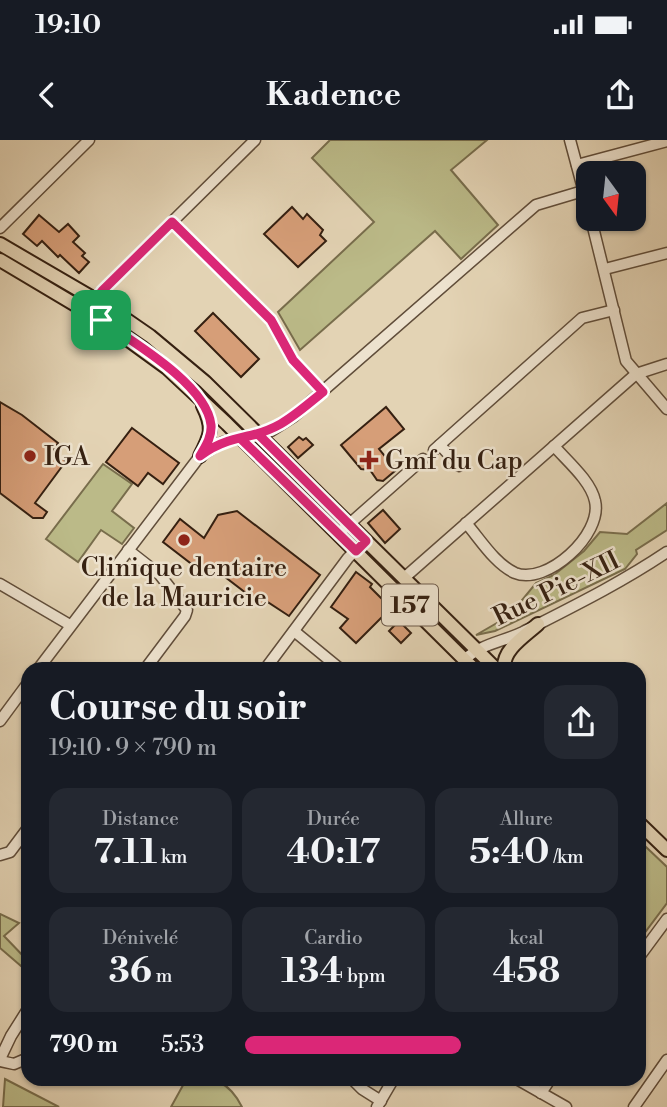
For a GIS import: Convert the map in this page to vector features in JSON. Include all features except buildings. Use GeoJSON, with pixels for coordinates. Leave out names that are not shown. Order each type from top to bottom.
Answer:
{"type":"FeatureCollection","features":[{"type":"Feature","properties":{"kind":"main road","name":"157"},"geometry":{"type":"LineString","coordinates":[[0,244],[95,299],[172,354],[205,382],[488,662]]}},
{"type":"Feature","properties":{"kind":"main road","name":"157"},"geometry":{"type":"LineString","coordinates":[[0,260],[86,311],[150,355],[198,396],[467,662]]}},
{"type":"Feature","properties":{"kind":"main road"},"geometry":{"type":"LineString","coordinates":[[198,396],[209,417],[211,428],[200,456]]}},
{"type":"Feature","properties":{"kind":"main road"},"geometry":{"type":"LineString","coordinates":[[503,662],[509,650],[538,624]]}},
{"type":"Feature","properties":{"kind":"main road"},"geometry":{"type":"LineString","coordinates":[[646,830],[667,850]]}},
{"type":"Feature","properties":{"kind":"street"},"geometry":{"type":"LineString","coordinates":[[0,228],[89,140]]}},
{"type":"Feature","properties":{"kind":"street"},"geometry":{"type":"LineString","coordinates":[[86,311],[254,140]]}},
{"type":"Feature","properties":{"kind":"street"},"geometry":{"type":"LineString","coordinates":[[570,140],[576,161]]}},
{"type":"Feature","properties":{"kind":"street"},"geometry":{"type":"LineString","coordinates":[[592,161],[667,141]]}},
{"type":"Feature","properties":{"kind":"street"},"geometry":{"type":"LineString","coordinates":[[43,662],[200,456],[216,445],[271,431],[293,417],[536,205],[576,193]]}},
{"type":"Feature","properties":{"kind":"street"},"geometry":{"type":"LineString","coordinates":[[172,222],[271,320],[293,360],[323,392]]}},
{"type":"Feature","properties":{"kind":"street"},"geometry":{"type":"LineString","coordinates":[[594,231],[626,361],[667,409]]}},
{"type":"Feature","properties":{"kind":"street"},"geometry":{"type":"LineString","coordinates":[[605,269],[667,253]]}},
{"type":"Feature","properties":{"kind":"street"},"geometry":{"type":"LineString","coordinates":[[459,466],[437,448],[582,318],[614,310]]}},
{"type":"Feature","properties":{"kind":"street"},"geometry":{"type":"LineString","coordinates":[[404,578],[636,374],[667,364]]}},
{"type":"Feature","properties":{"kind":"street"},"geometry":{"type":"LineString","coordinates":[[466,523],[506,567],[521,575],[545,571],[581,544],[594,523],[594,498],[554,446]]}},
{"type":"Feature","properties":{"kind":"street"},"geometry":{"type":"LineString","coordinates":[[338,534],[423,459]]}},
{"type":"Feature","properties":{"kind":"street"},"geometry":{"type":"LineString","coordinates":[[271,662],[366,541]]}},
{"type":"Feature","properties":{"kind":"street"},"geometry":{"type":"LineString","coordinates":[[128,550],[160,575],[187,610],[150,662]]}},
{"type":"Feature","properties":{"kind":"street","name":"Rue Pie-XII"},"geometry":{"type":"LineString","coordinates":[[470,662],[475,650],[538,624],[620,582],[667,552]]}},
{"type":"Feature","properties":{"kind":"street"},"geometry":{"type":"LineString","coordinates":[[0,583],[71,625]]}},
{"type":"Feature","properties":{"kind":"street"},"geometry":{"type":"LineString","coordinates":[[294,631],[332,662]]}},
{"type":"Feature","properties":{"kind":"street"},"geometry":{"type":"LineString","coordinates":[[0,721],[21,692]]}},
{"type":"Feature","properties":{"kind":"street"},"geometry":{"type":"LineString","coordinates":[[0,855],[10,852],[21,837]]}},
{"type":"Feature","properties":{"kind":"street"},"geometry":{"type":"LineString","coordinates":[[646,948],[667,919]]}},
{"type":"Feature","properties":{"kind":"street"},"geometry":{"type":"LineString","coordinates":[[21,1024],[0,1060],[14,1064],[21,1061]]}},
{"type":"Feature","properties":{"kind":"street"},"geometry":{"type":"LineString","coordinates":[[634,1107],[667,1060]]}},
{"type":"Feature","properties":{"kind":"street"},"geometry":{"type":"LineString","coordinates":[[359,1086],[379,1104],[389,1086]]}},
{"type":"Feature","properties":{"kind":"street"},"geometry":{"type":"LineString","coordinates":[[529,1086],[566,1107]]}},
{"type":"Feature","properties":{"kind":"street"},"geometry":{"type":"LineString","coordinates":[[541,1093],[546,1086]]}},
{"type":"Feature","properties":{"kind":"shaded area"},"geometry":{"type":"Polygon","coordinates":[[[330,140],[487,140],[451,170],[498,225],[461,259],[435,231],[300,350],[278,312],[374,222],[312,158],[330,140]]]}},
{"type":"Feature","properties":{"kind":"shaded area"},"geometry":{"type":"Polygon","coordinates":[[[103,464],[132,484],[112,511],[134,528],[122,544],[101,530],[78,562],[46,539],[103,464]]]}},
{"type":"Feature","properties":{"kind":"shaded area"},"geometry":{"type":"Polygon","coordinates":[[[667,503],[667,530],[636,550],[637,554],[625,569],[495,631],[476,635],[509,616],[536,583],[554,575],[584,551],[600,532],[627,534],[667,503]]]}},
{"type":"Feature","properties":{"kind":"shaded area"},"geometry":{"type":"Polygon","coordinates":[[[646,847],[667,867],[667,903],[646,931],[646,847]]]}},
{"type":"Feature","properties":{"kind":"shaded area"},"geometry":{"type":"Polygon","coordinates":[[[0,914],[19,923],[4,936],[21,954],[21,966],[0,948],[0,914]]]}},
{"type":"Feature","properties":{"kind":"shaded area"},"geometry":{"type":"Polygon","coordinates":[[[5,1079],[59,1107],[3,1107],[5,1079]]]}},
{"type":"Feature","properties":{"kind":"shaded area"},"geometry":{"type":"Polygon","coordinates":[[[183,1086],[226,1086],[242,1107],[171,1107],[183,1086]]]}},
{"type":"Feature","properties":{"kind":"place","name":"IGA"},"geometry":{"type":"Point","coordinates":[30,456]}},
{"type":"Feature","properties":{"kind":"place","name":"Gmf du Cap"},"geometry":{"type":"Point","coordinates":[369,460]}},
{"type":"Feature","properties":{"kind":"place","name":"Clinique dentaire de la Mauricie"},"geometry":{"type":"Point","coordinates":[184,540]}},
{"type":"Feature","properties":{"kind":"route"},"geometry":{"type":"LineString","coordinates":[[101,320],[86,311],[102,291],[172,222],[271,320],[293,360],[323,392],[271,431],[240,438],[356,551],[366,541],[258,434],[240,438],[228,440],[200,456],[211,428],[209,417],[198,396],[159,361],[101,320]]}}]}
